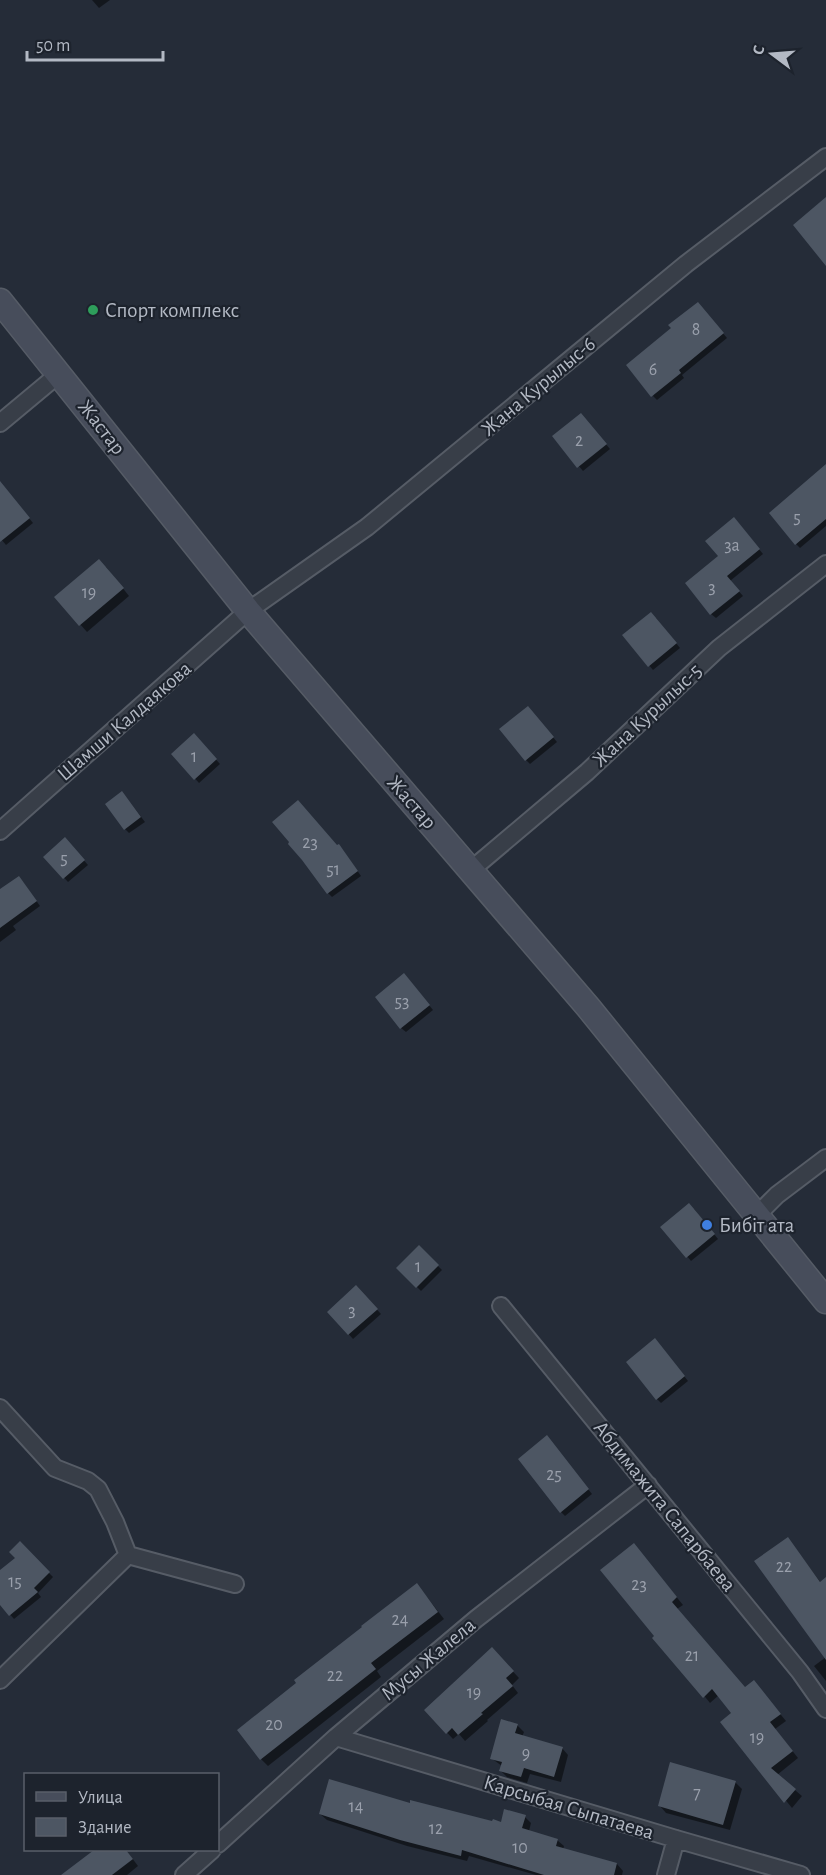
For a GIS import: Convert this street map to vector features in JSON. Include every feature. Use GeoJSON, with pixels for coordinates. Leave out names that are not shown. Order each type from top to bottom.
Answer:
{"type":"FeatureCollection","features":[{"type":"Feature","properties":{"kind":"street","name":"Жана Курылыс-6"},"geometry":{"type":"LineString","coordinates":[[248,611],[367,527],[686,264],[826,157]]}},
{"type":"Feature","properties":{"kind":"street","name":"Жастар"},"geometry":{"type":"LineString","coordinates":[[0,301],[60,373],[248,611],[588,1007],[826,1301]]}},
{"type":"Feature","properties":{"kind":"street"},"geometry":{"type":"LineString","coordinates":[[0,423],[60,373]]}},
{"type":"Feature","properties":{"kind":"street","name":"Жана Курылыс-5"},"geometry":{"type":"LineString","coordinates":[[471,870],[586,772],[719,648],[826,564]]}},
{"type":"Feature","properties":{"kind":"street","name":"Шамши Калдаякова"},"geometry":{"type":"LineString","coordinates":[[0,831],[248,611]]}},
{"type":"Feature","properties":{"kind":"street"},"geometry":{"type":"LineString","coordinates":[[757,1215],[777,1195],[826,1158]]}},
{"type":"Feature","properties":{"kind":"street","name":"Абдимажита Сапарбаева"},"geometry":{"type":"LineString","coordinates":[[501,1306],[800,1672],[826,1709]]}},
{"type":"Feature","properties":{"kind":"street"},"geometry":{"type":"LineString","coordinates":[[0,1408],[55,1468],[88,1481],[98,1489],[116,1522],[128,1555]]}},
{"type":"Feature","properties":{"kind":"street","name":"Мусы Жалела"},"geometry":{"type":"LineString","coordinates":[[219,1843],[336,1737],[477,1619],[648,1485]]}},
{"type":"Feature","properties":{"kind":"street"},"geometry":{"type":"LineString","coordinates":[[128,1555],[235,1584]]}},
{"type":"Feature","properties":{"kind":"street"},"geometry":{"type":"LineString","coordinates":[[0,1680],[128,1555]]}},
{"type":"Feature","properties":{"kind":"street","name":"Карсыбая Сыпатаева"},"geometry":{"type":"LineString","coordinates":[[336,1737],[801,1875]]}},
{"type":"Feature","properties":{"kind":"street"},"geometry":{"type":"LineString","coordinates":[[666,1875],[676,1839]]}},
{"type":"Feature","properties":{"kind":"street"},"geometry":{"type":"LineString","coordinates":[[184,1875],[211,1851]]}},
{"type":"Feature","properties":{"kind":"building"},"geometry":{"type":"Polygon","coordinates":[[[826,197],[826,266],[793,225],[826,197]]]}},
{"type":"Feature","properties":{"kind":"building"},"geometry":{"type":"Polygon","coordinates":[[[698,302],[724,333],[679,370],[681,373],[651,397],[626,365],[671,328],[668,325],[698,302]]]}},
{"type":"Feature","properties":{"kind":"building"},"geometry":{"type":"Polygon","coordinates":[[[581,413],[607,444],[577,468],[552,436],[581,413]]]}},
{"type":"Feature","properties":{"kind":"building"},"geometry":{"type":"Polygon","coordinates":[[[826,464],[826,519],[795,545],[769,513],[826,464]]]}},
{"type":"Feature","properties":{"kind":"building"},"geometry":{"type":"Polygon","coordinates":[[[0,481],[30,518],[0,542],[0,481]]]}},
{"type":"Feature","properties":{"kind":"building"},"geometry":{"type":"Polygon","coordinates":[[[734,517],[760,549],[727,576],[740,591],[710,615],[685,583],[718,556],[705,541],[734,517]]]}},
{"type":"Feature","properties":{"kind":"building"},"geometry":{"type":"Polygon","coordinates":[[[99,559],[124,588],[79,626],[54,597],[99,559]]]}},
{"type":"Feature","properties":{"kind":"building"},"geometry":{"type":"Polygon","coordinates":[[[651,612],[677,643],[648,667],[622,635],[651,612]]]}},
{"type":"Feature","properties":{"kind":"building"},"geometry":{"type":"Polygon","coordinates":[[[528,706],[554,737],[525,761],[499,729],[528,706]]]}},
{"type":"Feature","properties":{"kind":"building"},"geometry":{"type":"Polygon","coordinates":[[[194,733],[217,759],[194,780],[171,754],[194,733]]]}},
{"type":"Feature","properties":{"kind":"building"},"geometry":{"type":"Polygon","coordinates":[[[122,791],[141,817],[124,830],[105,804],[122,791]]]}},
{"type":"Feature","properties":{"kind":"building"},"geometry":{"type":"Polygon","coordinates":[[[298,800],[337,845],[339,844],[358,871],[327,894],[272,822],[298,800]]]}},
{"type":"Feature","properties":{"kind":"building"},"geometry":{"type":"Polygon","coordinates":[[[65,837],[85,860],[63,879],[43,857],[65,837]]]}},
{"type":"Feature","properties":{"kind":"building"},"geometry":{"type":"Polygon","coordinates":[[[19,876],[37,901],[0,928],[0,889],[19,876]]]}},
{"type":"Feature","properties":{"kind":"building"},"geometry":{"type":"Polygon","coordinates":[[[404,973],[430,1005],[400,1029],[375,997],[404,973]]]}},
{"type":"Feature","properties":{"kind":"building"},"geometry":{"type":"Polygon","coordinates":[[[689,1203],[715,1234],[686,1258],[660,1227],[689,1203]]]}},
{"type":"Feature","properties":{"kind":"building"},"geometry":{"type":"Polygon","coordinates":[[[419,1245],[439,1265],[416,1288],[396,1268],[419,1245]]]}},
{"type":"Feature","properties":{"kind":"building"},"geometry":{"type":"Polygon","coordinates":[[[356,1285],[378,1309],[348,1335],[327,1312],[356,1285]]]}},
{"type":"Feature","properties":{"kind":"building"},"geometry":{"type":"Polygon","coordinates":[[[655,1338],[685,1376],[656,1400],[626,1362],[655,1338]]]}},
{"type":"Feature","properties":{"kind":"building"},"geometry":{"type":"Polygon","coordinates":[[[547,1435],[589,1489],[560,1513],[518,1459],[547,1435]]]}},
{"type":"Feature","properties":{"kind":"building"},"geometry":{"type":"Polygon","coordinates":[[[788,1537],[820,1582],[826,1577],[826,1660],[754,1561],[788,1537]]]}},
{"type":"Feature","properties":{"kind":"building"},"geometry":{"type":"Polygon","coordinates":[[[20,1541],[50,1572],[34,1588],[38,1592],[9,1616],[0,1605],[0,1570],[15,1558],[9,1552],[20,1541]]]}},
{"type":"Feature","properties":{"kind":"building"},"geometry":{"type":"Polygon","coordinates":[[[634,1543],[677,1597],[672,1602],[745,1687],[754,1680],[781,1714],[770,1722],[793,1751],[771,1768],[796,1789],[784,1803],[720,1722],[731,1713],[712,1689],[703,1698],[652,1638],[654,1636],[600,1570],[634,1543]]]}},
{"type":"Feature","properties":{"kind":"building"},"geometry":{"type":"Polygon","coordinates":[[[417,1583],[438,1612],[371,1663],[376,1669],[260,1760],[237,1730],[296,1683],[294,1680],[417,1583]]]}},
{"type":"Feature","properties":{"kind":"building"},"geometry":{"type":"Polygon","coordinates":[[[492,1647],[514,1671],[506,1678],[513,1686],[458,1735],[452,1728],[446,1734],[424,1710],[492,1647]]]}},
{"type":"Feature","properties":{"kind":"building"},"geometry":{"type":"Polygon","coordinates":[[[501,1719],[518,1724],[515,1733],[563,1747],[554,1777],[524,1768],[521,1777],[499,1771],[502,1762],[490,1759],[501,1719]]]}},
{"type":"Feature","properties":{"kind":"building"},"geometry":{"type":"Polygon","coordinates":[[[670,1762],[736,1781],[723,1825],[658,1806],[670,1762]]]}},
{"type":"Feature","properties":{"kind":"building"},"geometry":{"type":"Polygon","coordinates":[[[329,1779],[410,1803],[410,1800],[492,1821],[493,1819],[501,1822],[504,1809],[526,1815],[522,1828],[558,1839],[556,1846],[617,1863],[614,1875],[544,1875],[462,1850],[461,1856],[400,1840],[319,1814],[329,1779]]]}},
{"type":"Feature","properties":{"kind":"building"},"geometry":{"type":"Polygon","coordinates":[[[93,1851],[127,1851],[133,1859],[112,1875],[61,1875],[93,1851]]]}},
{"type":"Feature","properties":{"kind":"place","name":"Спорт комплекс"},"geometry":{"type":"Point","coordinates":[93,310]}},
{"type":"Feature","properties":{"kind":"place","name":"Бибіт ата"},"geometry":{"type":"Point","coordinates":[707,1225]}}]}
